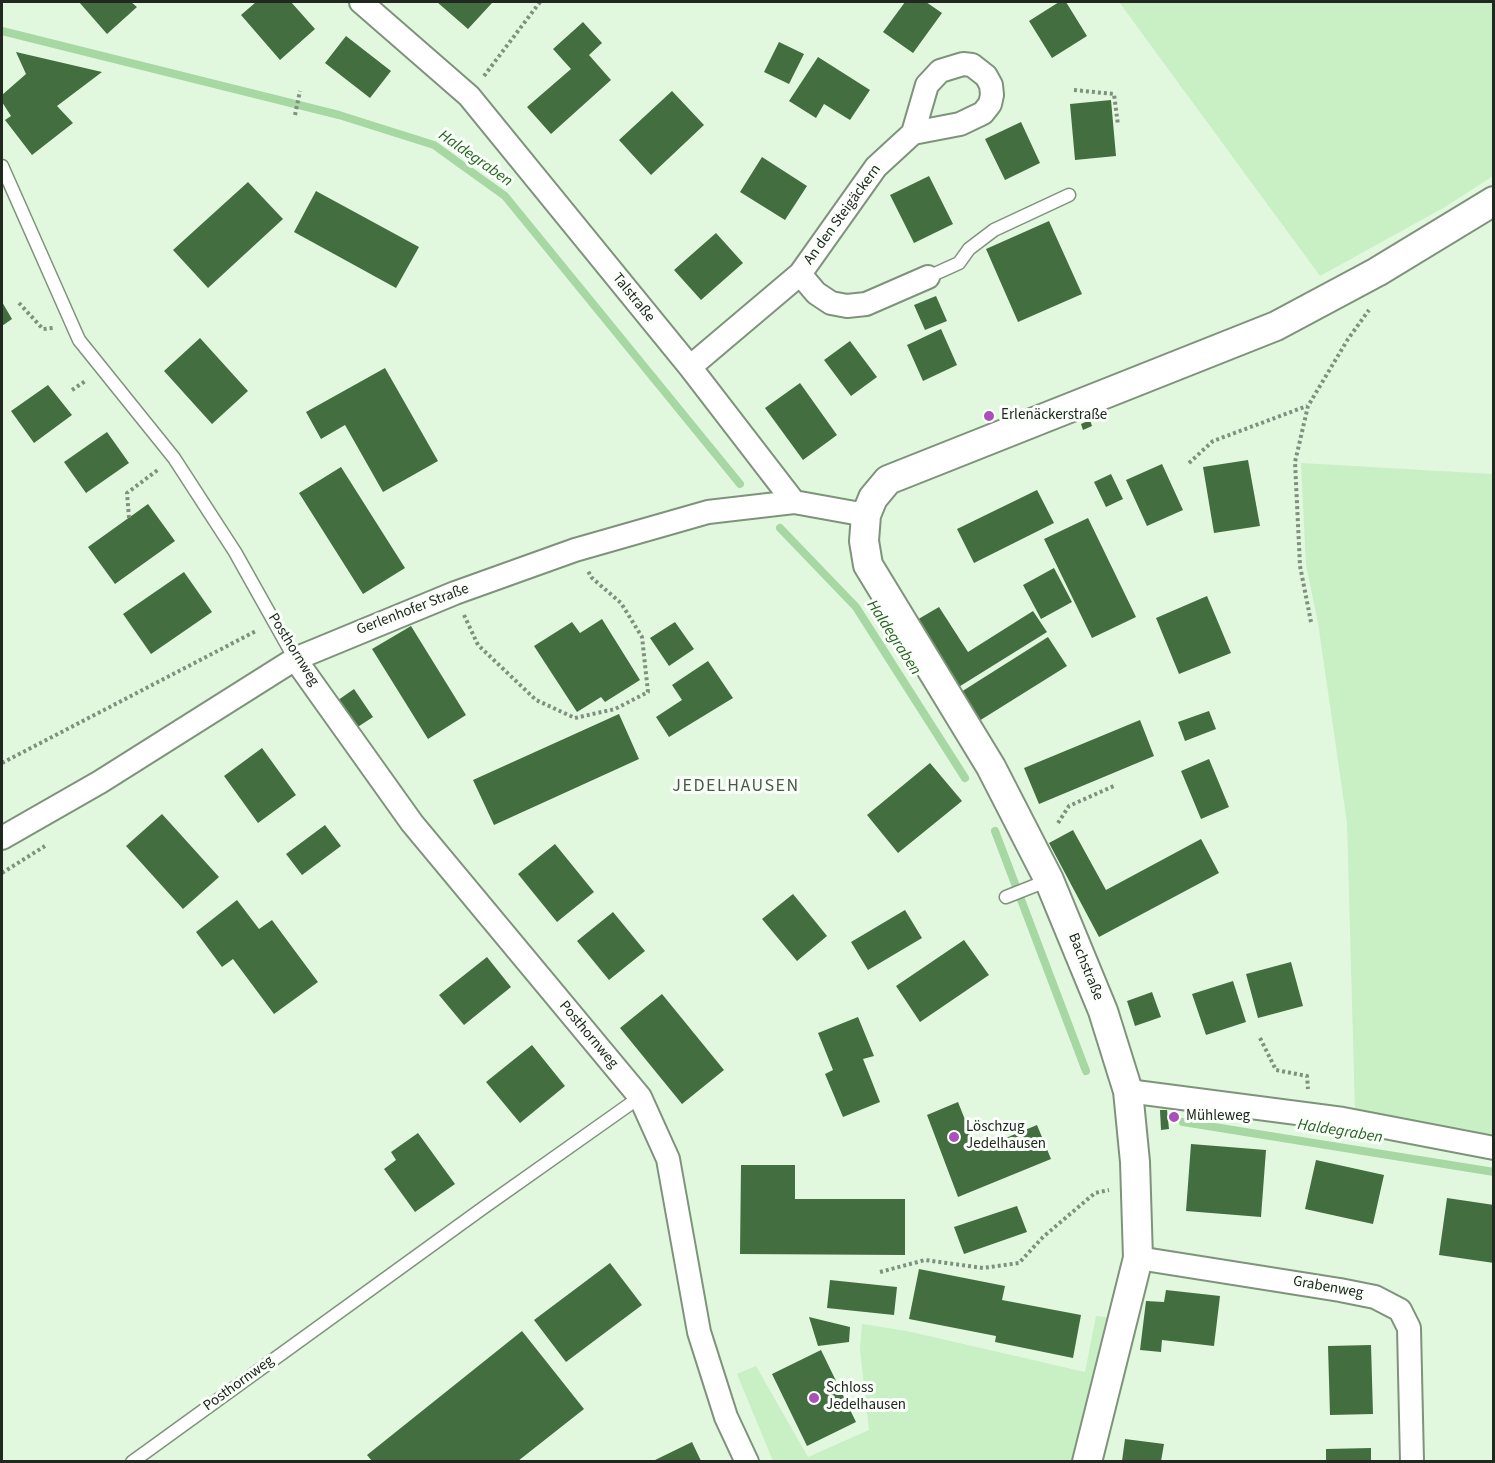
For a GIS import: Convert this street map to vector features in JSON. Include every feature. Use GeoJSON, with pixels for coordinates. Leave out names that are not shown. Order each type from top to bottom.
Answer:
{"type":"FeatureCollection","features":[{"type":"Feature","properties":{"kind":"street","name":"Talstraße"},"geometry":{"type":"LineString","coordinates":[[361,2],[469,96],[690,367],[794,502]]}},
{"type":"Feature","properties":{"kind":"street","name":"An den Steigäckern"},"geometry":{"type":"LineString","coordinates":[[690,367],[800,274],[876,166],[913,133]]}},
{"type":"Feature","properties":{"kind":"street"},"geometry":{"type":"LineString","coordinates":[[866,515],[873,498],[888,480],[1276,326],[1377,272],[1494,201]]}},
{"type":"Feature","properties":{"kind":"street","name":"An den Steigäckern"},"geometry":{"type":"LineString","coordinates":[[800,274],[816,293],[831,303],[847,306],[866,304],[928,277]]}},
{"type":"Feature","properties":{"kind":"street","name":"Gerlenhofer Straße"},"geometry":{"type":"LineString","coordinates":[[2,838],[100,782],[295,659],[455,593],[575,550],[708,512],[794,502],[866,515]]}},
{"type":"Feature","properties":{"kind":"street","name":"Bachstraße"},"geometry":{"type":"LineString","coordinates":[[866,515],[864,541],[868,565],[991,766],[1039,884],[1103,1011],[1128,1091],[1136,1183],[1138,1258],[1087,1461]]}},
{"type":"Feature","properties":{"kind":"street","name":"Posthornweg"},"geometry":{"type":"LineString","coordinates":[[295,659],[412,823],[640,1097],[668,1159],[699,1332],[726,1417],[747,1461]]}},
{"type":"Feature","properties":{"kind":"street"},"geometry":{"type":"LineString","coordinates":[[1128,1091],[1309,1114],[1494,1148]]}},
{"type":"Feature","properties":{"kind":"street","name":"Grabenweg"},"geometry":{"type":"LineString","coordinates":[[1138,1258],[1340,1290],[1375,1297],[1400,1310],[1409,1328],[1412,1461]]}},
{"type":"Feature","properties":{"kind":"lane","name":"Posthornweg"},"geometry":{"type":"LineString","coordinates":[[2,166],[79,340],[174,458],[235,552],[295,659]]}},
{"type":"Feature","properties":{"kind":"lane"},"geometry":{"type":"LineString","coordinates":[[928,277],[959,263],[969,249],[994,230],[1069,195]]}},
{"type":"Feature","properties":{"kind":"lane"},"geometry":{"type":"LineString","coordinates":[[1006,897],[1039,884]]}},
{"type":"Feature","properties":{"kind":"lane","name":"Posthornweg"},"geometry":{"type":"LineString","coordinates":[[132,1461],[640,1097]]}},
{"type":"Feature","properties":{"kind":"path"},"geometry":{"type":"LineString","coordinates":[[469,96],[540,2]]}},
{"type":"Feature","properties":{"kind":"path"},"geometry":{"type":"LineString","coordinates":[[1074,90],[1114,94],[1118,125]]}},
{"type":"Feature","properties":{"kind":"path"},"geometry":{"type":"LineString","coordinates":[[295,115],[300,91]]}},
{"type":"Feature","properties":{"kind":"path"},"geometry":{"type":"LineString","coordinates":[[19,303],[43,329],[72,325]]}},
{"type":"Feature","properties":{"kind":"path"},"geometry":{"type":"LineString","coordinates":[[1311,622],[1300,566],[1295,462],[1308,406],[1348,339]]}},
{"type":"Feature","properties":{"kind":"path"},"geometry":{"type":"LineString","coordinates":[[1189,463],[1213,441],[1308,406]]}},
{"type":"Feature","properties":{"kind":"path"},"geometry":{"type":"LineString","coordinates":[[129,518],[127,493],[174,458]]}},
{"type":"Feature","properties":{"kind":"path"},"geometry":{"type":"LineString","coordinates":[[455,593],[478,645],[536,700],[575,718],[615,709],[648,692],[642,637],[621,603],[592,578],[575,550]]}},
{"type":"Feature","properties":{"kind":"path"},"geometry":{"type":"LineString","coordinates":[[2,763],[274,621]]}},
{"type":"Feature","properties":{"kind":"path"},"geometry":{"type":"LineString","coordinates":[[1058,823],[1069,806],[1116,785]]}},
{"type":"Feature","properties":{"kind":"path"},"geometry":{"type":"LineString","coordinates":[[1260,1038],[1276,1070],[1307,1077],[1309,1114]]}},
{"type":"Feature","properties":{"kind":"path"},"geometry":{"type":"LineString","coordinates":[[880,1272],[925,1260],[983,1268],[1019,1263],[1043,1237],[1095,1193],[1136,1183]]}},
{"type":"Feature","properties":{"kind":"green space"},"geometry":{"type":"Polygon","coordinates":[[[1119,2],[1493,2],[1493,176],[1445,207],[1320,276],[1119,2]]]}},
{"type":"Feature","properties":{"kind":"green space"},"geometry":{"type":"Polygon","coordinates":[[[1301,463],[1493,474],[1493,1136],[1355,1111],[1347,823],[1318,623],[1306,565],[1301,463]]]}},
{"type":"Feature","properties":{"kind":"green space"},"geometry":{"type":"Polygon","coordinates":[[[1096,1316],[1112,1318],[1073,1461],[773,1461],[737,1374],[756,1366],[808,1457],[869,1430],[860,1349],[862,1324],[907,1331],[1085,1372],[1096,1316]]]}},
{"type":"Feature","properties":{"kind":"building"},"geometry":{"type":"Polygon","coordinates":[[[79,2],[131,2],[137,7],[107,34],[79,2]]]}},
{"type":"Feature","properties":{"kind":"building"},"geometry":{"type":"Polygon","coordinates":[[[256,2],[291,2],[315,29],[280,60],[241,15],[256,2]]]}},
{"type":"Feature","properties":{"kind":"building"},"geometry":{"type":"Polygon","coordinates":[[[437,2],[491,2],[492,3],[468,29],[437,2]]]}},
{"type":"Feature","properties":{"kind":"building"},"geometry":{"type":"Polygon","coordinates":[[[905,2],[926,2],[942,13],[913,53],[883,32],[905,2]]]}},
{"type":"Feature","properties":{"kind":"building"},"geometry":{"type":"Polygon","coordinates":[[[1059,2],[1066,2],[1087,36],[1052,58],[1029,21],[1059,2]]]}},
{"type":"Feature","properties":{"kind":"building"},"geometry":{"type":"Polygon","coordinates":[[[583,22],[602,43],[589,55],[611,80],[551,134],[527,107],[571,69],[553,49],[583,22]]]}},
{"type":"Feature","properties":{"kind":"building"},"geometry":{"type":"Polygon","coordinates":[[[346,36],[391,71],[370,98],[325,63],[346,36]]]}},
{"type":"Feature","properties":{"kind":"building"},"geometry":{"type":"Polygon","coordinates":[[[779,42],[804,54],[789,84],[764,72],[779,42]]]}},
{"type":"Feature","properties":{"kind":"building"},"geometry":{"type":"Polygon","coordinates":[[[16,52],[102,72],[57,106],[73,123],[32,155],[5,120],[11,116],[2,102],[2,95],[26,74],[16,52]]]}},
{"type":"Feature","properties":{"kind":"building"},"geometry":{"type":"Polygon","coordinates":[[[818,57],[870,90],[850,120],[824,104],[816,118],[789,101],[818,57]]]}},
{"type":"Feature","properties":{"kind":"building"},"geometry":{"type":"Polygon","coordinates":[[[672,91],[704,125],[651,175],[619,140],[672,91]]]}},
{"type":"Feature","properties":{"kind":"building"},"geometry":{"type":"Polygon","coordinates":[[[1111,100],[1116,156],[1075,160],[1070,104],[1111,100]]]}},
{"type":"Feature","properties":{"kind":"building"},"geometry":{"type":"Polygon","coordinates":[[[1021,122],[1040,163],[1005,180],[985,139],[1021,122]]]}},
{"type":"Feature","properties":{"kind":"building"},"geometry":{"type":"Polygon","coordinates":[[[762,157],[807,186],[785,220],[740,192],[762,157]]]}},
{"type":"Feature","properties":{"kind":"building"},"geometry":{"type":"Polygon","coordinates":[[[929,176],[953,224],[914,243],[890,195],[929,176]]]}},
{"type":"Feature","properties":{"kind":"building"},"geometry":{"type":"Polygon","coordinates":[[[248,182],[283,219],[208,288],[173,250],[248,182]]]}},
{"type":"Feature","properties":{"kind":"building"},"geometry":{"type":"Polygon","coordinates":[[[316,191],[419,247],[396,288],[294,232],[316,191]]]}},
{"type":"Feature","properties":{"kind":"building"},"geometry":{"type":"Polygon","coordinates":[[[1049,221],[1082,294],[1018,322],[986,249],[1049,221]]]}},
{"type":"Feature","properties":{"kind":"building"},"geometry":{"type":"Polygon","coordinates":[[[716,233],[743,263],[701,300],[674,270],[716,233]]]}},
{"type":"Feature","properties":{"kind":"building"},"geometry":{"type":"Polygon","coordinates":[[[936,296],[947,321],[925,330],[914,305],[936,296]]]}},
{"type":"Feature","properties":{"kind":"building"},"geometry":{"type":"Polygon","coordinates":[[[2,302],[12,319],[2,326],[2,302]]]}},
{"type":"Feature","properties":{"kind":"building"},"geometry":{"type":"Polygon","coordinates":[[[941,329],[957,365],[923,381],[907,345],[941,329]]]}},
{"type":"Feature","properties":{"kind":"building"},"geometry":{"type":"Polygon","coordinates":[[[200,338],[248,391],[212,424],[164,371],[200,338]]]}},
{"type":"Feature","properties":{"kind":"building"},"geometry":{"type":"Polygon","coordinates":[[[850,341],[877,377],[851,396],[824,360],[850,341]]]}},
{"type":"Feature","properties":{"kind":"building"},"geometry":{"type":"Polygon","coordinates":[[[385,368],[438,461],[383,492],[345,425],[321,439],[306,412],[385,368]]]}},
{"type":"Feature","properties":{"kind":"building"},"geometry":{"type":"Polygon","coordinates":[[[800,383],[837,435],[803,460],[765,408],[800,383]]]}},
{"type":"Feature","properties":{"kind":"building"},"geometry":{"type":"Polygon","coordinates":[[[48,385],[72,415],[34,443],[11,411],[48,385]]]}},
{"type":"Feature","properties":{"kind":"building"},"geometry":{"type":"Polygon","coordinates":[[[1090,420],[1092,426],[1083,430],[1081,424],[1090,420]]]}},
{"type":"Feature","properties":{"kind":"building"},"geometry":{"type":"Polygon","coordinates":[[[107,432],[129,463],[86,493],[64,462],[107,432]]]}},
{"type":"Feature","properties":{"kind":"building"},"geometry":{"type":"Polygon","coordinates":[[[1248,460],[1260,526],[1214,533],[1203,467],[1248,460]]]}},
{"type":"Feature","properties":{"kind":"building"},"geometry":{"type":"Polygon","coordinates":[[[1162,464],[1183,510],[1147,526],[1126,480],[1162,464]]]}},
{"type":"Feature","properties":{"kind":"building"},"geometry":{"type":"Polygon","coordinates":[[[341,467],[405,568],[363,594],[299,493],[341,467]]]}},
{"type":"Feature","properties":{"kind":"building"},"geometry":{"type":"Polygon","coordinates":[[[1111,474],[1123,499],[1106,507],[1094,482],[1111,474]]]}},
{"type":"Feature","properties":{"kind":"building"},"geometry":{"type":"Polygon","coordinates":[[[1037,490],[1054,523],[974,563],[957,529],[1037,490]]]}},
{"type":"Feature","properties":{"kind":"building"},"geometry":{"type":"Polygon","coordinates":[[[148,504],[175,541],[115,584],[88,547],[148,504]]]}},
{"type":"Feature","properties":{"kind":"building"},"geometry":{"type":"Polygon","coordinates":[[[1088,518],[1136,617],[1092,638],[1044,539],[1088,518]]]}},
{"type":"Feature","properties":{"kind":"building"},"geometry":{"type":"Polygon","coordinates":[[[1054,568],[1072,602],[1041,619],[1023,585],[1054,568]]]}},
{"type":"Feature","properties":{"kind":"building"},"geometry":{"type":"Polygon","coordinates":[[[184,572],[212,612],[151,654],[123,614],[184,572]]]}},
{"type":"Feature","properties":{"kind":"building"},"geometry":{"type":"Polygon","coordinates":[[[1207,596],[1231,653],[1179,674],[1156,618],[1207,596]]]}},
{"type":"Feature","properties":{"kind":"building"},"geometry":{"type":"Polygon","coordinates":[[[939,607],[968,652],[1033,611],[1047,632],[957,688],[915,621],[939,607]]]}},
{"type":"Feature","properties":{"kind":"building"},"geometry":{"type":"Polygon","coordinates":[[[602,619],[640,680],[605,702],[601,697],[577,712],[534,646],[572,622],[580,633],[602,619]]]}},
{"type":"Feature","properties":{"kind":"building"},"geometry":{"type":"Polygon","coordinates":[[[675,622],[694,649],[669,666],[650,638],[675,622]]]}},
{"type":"Feature","properties":{"kind":"building"},"geometry":{"type":"Polygon","coordinates":[[[411,626],[466,715],[428,739],[372,649],[411,626]]]}},
{"type":"Feature","properties":{"kind":"building"},"geometry":{"type":"Polygon","coordinates":[[[1048,637],[1067,666],[979,721],[961,692],[1048,637]]]}},
{"type":"Feature","properties":{"kind":"building"},"geometry":{"type":"Polygon","coordinates":[[[708,661],[733,698],[669,737],[656,717],[682,700],[672,685],[708,661]]]}},
{"type":"Feature","properties":{"kind":"building"},"geometry":{"type":"Polygon","coordinates":[[[354,689],[373,717],[350,732],[331,705],[354,689]]]}},
{"type":"Feature","properties":{"kind":"building"},"geometry":{"type":"Polygon","coordinates":[[[1209,711],[1216,729],[1185,741],[1178,722],[1209,711]]]}},
{"type":"Feature","properties":{"kind":"building"},"geometry":{"type":"Polygon","coordinates":[[[619,714],[639,759],[494,825],[473,780],[619,714]]]}},
{"type":"Feature","properties":{"kind":"building"},"geometry":{"type":"Polygon","coordinates":[[[1140,720],[1154,756],[1039,804],[1024,768],[1140,720]]]}},
{"type":"Feature","properties":{"kind":"building"},"geometry":{"type":"Polygon","coordinates":[[[262,748],[296,795],[258,823],[224,776],[262,748]]]}},
{"type":"Feature","properties":{"kind":"building"},"geometry":{"type":"Polygon","coordinates":[[[1209,759],[1229,807],[1201,819],[1181,771],[1209,759]]]}},
{"type":"Feature","properties":{"kind":"building"},"geometry":{"type":"Polygon","coordinates":[[[930,763],[962,801],[898,853],[867,815],[930,763]]]}},
{"type":"Feature","properties":{"kind":"building"},"geometry":{"type":"Polygon","coordinates":[[[162,814],[219,877],[183,909],[126,846],[162,814]]]}},
{"type":"Feature","properties":{"kind":"building"},"geometry":{"type":"Polygon","coordinates":[[[325,825],[341,846],[302,875],[286,854],[325,825]]]}},
{"type":"Feature","properties":{"kind":"building"},"geometry":{"type":"Polygon","coordinates":[[[1073,830],[1106,890],[1201,839],[1219,873],[1099,937],[1049,843],[1073,830]]]}},
{"type":"Feature","properties":{"kind":"building"},"geometry":{"type":"Polygon","coordinates":[[[555,844],[594,892],[557,922],[518,874],[555,844]]]}},
{"type":"Feature","properties":{"kind":"building"},"geometry":{"type":"Polygon","coordinates":[[[793,894],[827,936],[797,961],[762,919],[793,894]]]}},
{"type":"Feature","properties":{"kind":"building"},"geometry":{"type":"Polygon","coordinates":[[[237,900],[259,929],[272,920],[318,982],[274,1014],[233,959],[222,967],[196,932],[237,900]]]}},
{"type":"Feature","properties":{"kind":"building"},"geometry":{"type":"Polygon","coordinates":[[[905,910],[922,938],[868,970],[851,942],[905,910]]]}},
{"type":"Feature","properties":{"kind":"building"},"geometry":{"type":"Polygon","coordinates":[[[613,912],[645,951],[609,980],[577,941],[613,912]]]}},
{"type":"Feature","properties":{"kind":"building"},"geometry":{"type":"Polygon","coordinates":[[[964,940],[989,975],[920,1022],[896,986],[964,940]]]}},
{"type":"Feature","properties":{"kind":"building"},"geometry":{"type":"Polygon","coordinates":[[[487,957],[511,987],[464,1025],[439,995],[487,957]]]}},
{"type":"Feature","properties":{"kind":"building"},"geometry":{"type":"Polygon","coordinates":[[[1291,962],[1303,1006],[1258,1018],[1246,974],[1291,962]]]}},
{"type":"Feature","properties":{"kind":"building"},"geometry":{"type":"Polygon","coordinates":[[[1233,981],[1246,1022],[1206,1035],[1192,994],[1233,981]]]}},
{"type":"Feature","properties":{"kind":"building"},"geometry":{"type":"Polygon","coordinates":[[[1152,992],[1161,1017],[1135,1026],[1127,1001],[1152,992]]]}},
{"type":"Feature","properties":{"kind":"building"},"geometry":{"type":"Polygon","coordinates":[[[662,994],[724,1070],[682,1104],[620,1028],[662,994]]]}},
{"type":"Feature","properties":{"kind":"building"},"geometry":{"type":"Polygon","coordinates":[[[858,1017],[874,1056],[863,1059],[880,1102],[843,1117],[825,1074],[833,1070],[818,1033],[858,1017]]]}},
{"type":"Feature","properties":{"kind":"building"},"geometry":{"type":"Polygon","coordinates":[[[532,1045],[565,1086],[520,1123],[486,1082],[532,1045]]]}},
{"type":"Feature","properties":{"kind":"building","name":"Löschzug Jedelhausen"},"geometry":{"type":"Polygon","coordinates":[[[958,1102],[977,1150],[1037,1125],[1051,1159],[958,1197],[927,1115],[958,1102]]]}},
{"type":"Feature","properties":{"kind":"building"},"geometry":{"type":"Polygon","coordinates":[[[1160,1110],[1167,1110],[1169,1129],[1161,1130],[1160,1110]]]}},
{"type":"Feature","properties":{"kind":"building"},"geometry":{"type":"Polygon","coordinates":[[[418,1133],[455,1184],[415,1212],[384,1169],[396,1160],[391,1152],[418,1133]]]}},
{"type":"Feature","properties":{"kind":"building"},"geometry":{"type":"Polygon","coordinates":[[[1191,1144],[1266,1150],[1261,1217],[1186,1211],[1191,1144]]]}},
{"type":"Feature","properties":{"kind":"building"},"geometry":{"type":"Polygon","coordinates":[[[1316,1160],[1384,1175],[1373,1224],[1305,1209],[1316,1160]]]}},
{"type":"Feature","properties":{"kind":"building"},"geometry":{"type":"Polygon","coordinates":[[[741,1165],[795,1165],[795,1199],[905,1199],[905,1255],[740,1254],[741,1165]]]}},
{"type":"Feature","properties":{"kind":"building"},"geometry":{"type":"Polygon","coordinates":[[[1447,1198],[1494,1205],[1494,1263],[1439,1255],[1447,1198]]]}},
{"type":"Feature","properties":{"kind":"building"},"geometry":{"type":"Polygon","coordinates":[[[1017,1206],[1027,1232],[964,1254],[954,1227],[1017,1206]]]}},
{"type":"Feature","properties":{"kind":"building"},"geometry":{"type":"Polygon","coordinates":[[[610,1263],[642,1305],[566,1362],[534,1320],[610,1263]]]}},
{"type":"Feature","properties":{"kind":"building"},"geometry":{"type":"Polygon","coordinates":[[[919,1269],[1005,1286],[1002,1300],[1081,1315],[1073,1358],[995,1342],[996,1336],[909,1319],[919,1269]]]}},
{"type":"Feature","properties":{"kind":"building"},"geometry":{"type":"Polygon","coordinates":[[[830,1280],[897,1287],[894,1315],[827,1308],[830,1280]]]}},
{"type":"Feature","properties":{"kind":"building"},"geometry":{"type":"Polygon","coordinates":[[[1166,1290],[1220,1296],[1214,1346],[1162,1340],[1161,1352],[1140,1350],[1146,1301],[1164,1302],[1166,1290]]]}},
{"type":"Feature","properties":{"kind":"building"},"geometry":{"type":"Polygon","coordinates":[[[809,1317],[850,1327],[849,1342],[818,1346],[809,1317]]]}},
{"type":"Feature","properties":{"kind":"building"},"geometry":{"type":"Polygon","coordinates":[[[522,1331],[584,1409],[518,1461],[372,1461],[367,1455],[522,1331]]]}},
{"type":"Feature","properties":{"kind":"building"},"geometry":{"type":"Polygon","coordinates":[[[1371,1345],[1373,1414],[1330,1415],[1328,1346],[1371,1345]]]}},
{"type":"Feature","properties":{"kind":"building","name":"Schloss Jedelhausen"},"geometry":{"type":"Polygon","coordinates":[[[821,1350],[856,1422],[807,1446],[772,1374],[821,1350]]]}},
{"type":"Feature","properties":{"kind":"building"},"geometry":{"type":"Polygon","coordinates":[[[1125,1439],[1164,1444],[1161,1461],[1122,1461],[1125,1439]]]}},
{"type":"Feature","properties":{"kind":"building"},"geometry":{"type":"Polygon","coordinates":[[[692,1442],[701,1461],[653,1461],[692,1442]]]}},
{"type":"Feature","properties":{"kind":"building"},"geometry":{"type":"Polygon","coordinates":[[[1371,1448],[1371,1461],[1326,1461],[1326,1449],[1371,1448]]]}},
{"type":"Feature","properties":{"kind":"waterway","name":"Haldegraben"},"geometry":{"type":"LineString","coordinates":[[2,31],[339,115],[434,145],[505,196],[740,484]]}},
{"type":"Feature","properties":{"kind":"waterway","name":"Haldegraben"},"geometry":{"type":"LineString","coordinates":[[780,528],[856,607],[965,778]]}},
{"type":"Feature","properties":{"kind":"waterway","name":"Haldegraben"},"geometry":{"type":"LineString","coordinates":[[995,831],[1086,1071]]}},
{"type":"Feature","properties":{"kind":"waterway","name":"Haldegraben"},"geometry":{"type":"LineString","coordinates":[[1183,1122],[1494,1172]]}},
{"type":"Feature","properties":{"kind":"place","name":"Erlenäckerstraße"},"geometry":{"type":"Point","coordinates":[989,416]}},
{"type":"Feature","properties":{"kind":"place","name":"Mühleweg"},"geometry":{"type":"Point","coordinates":[1174,1117]}},
{"type":"Feature","properties":{"kind":"place","name":"Löschzug Jedelhausen"},"geometry":{"type":"Point","coordinates":[954,1137]}},
{"type":"Feature","properties":{"kind":"place","name":"Schloss Jedelhausen"},"geometry":{"type":"Point","coordinates":[814,1398]}},
{"type":"Feature","properties":{"kind":"district","name":"JEDELHAUSEN"},"geometry":{"type":"Point","coordinates":[736,787]}}]}
